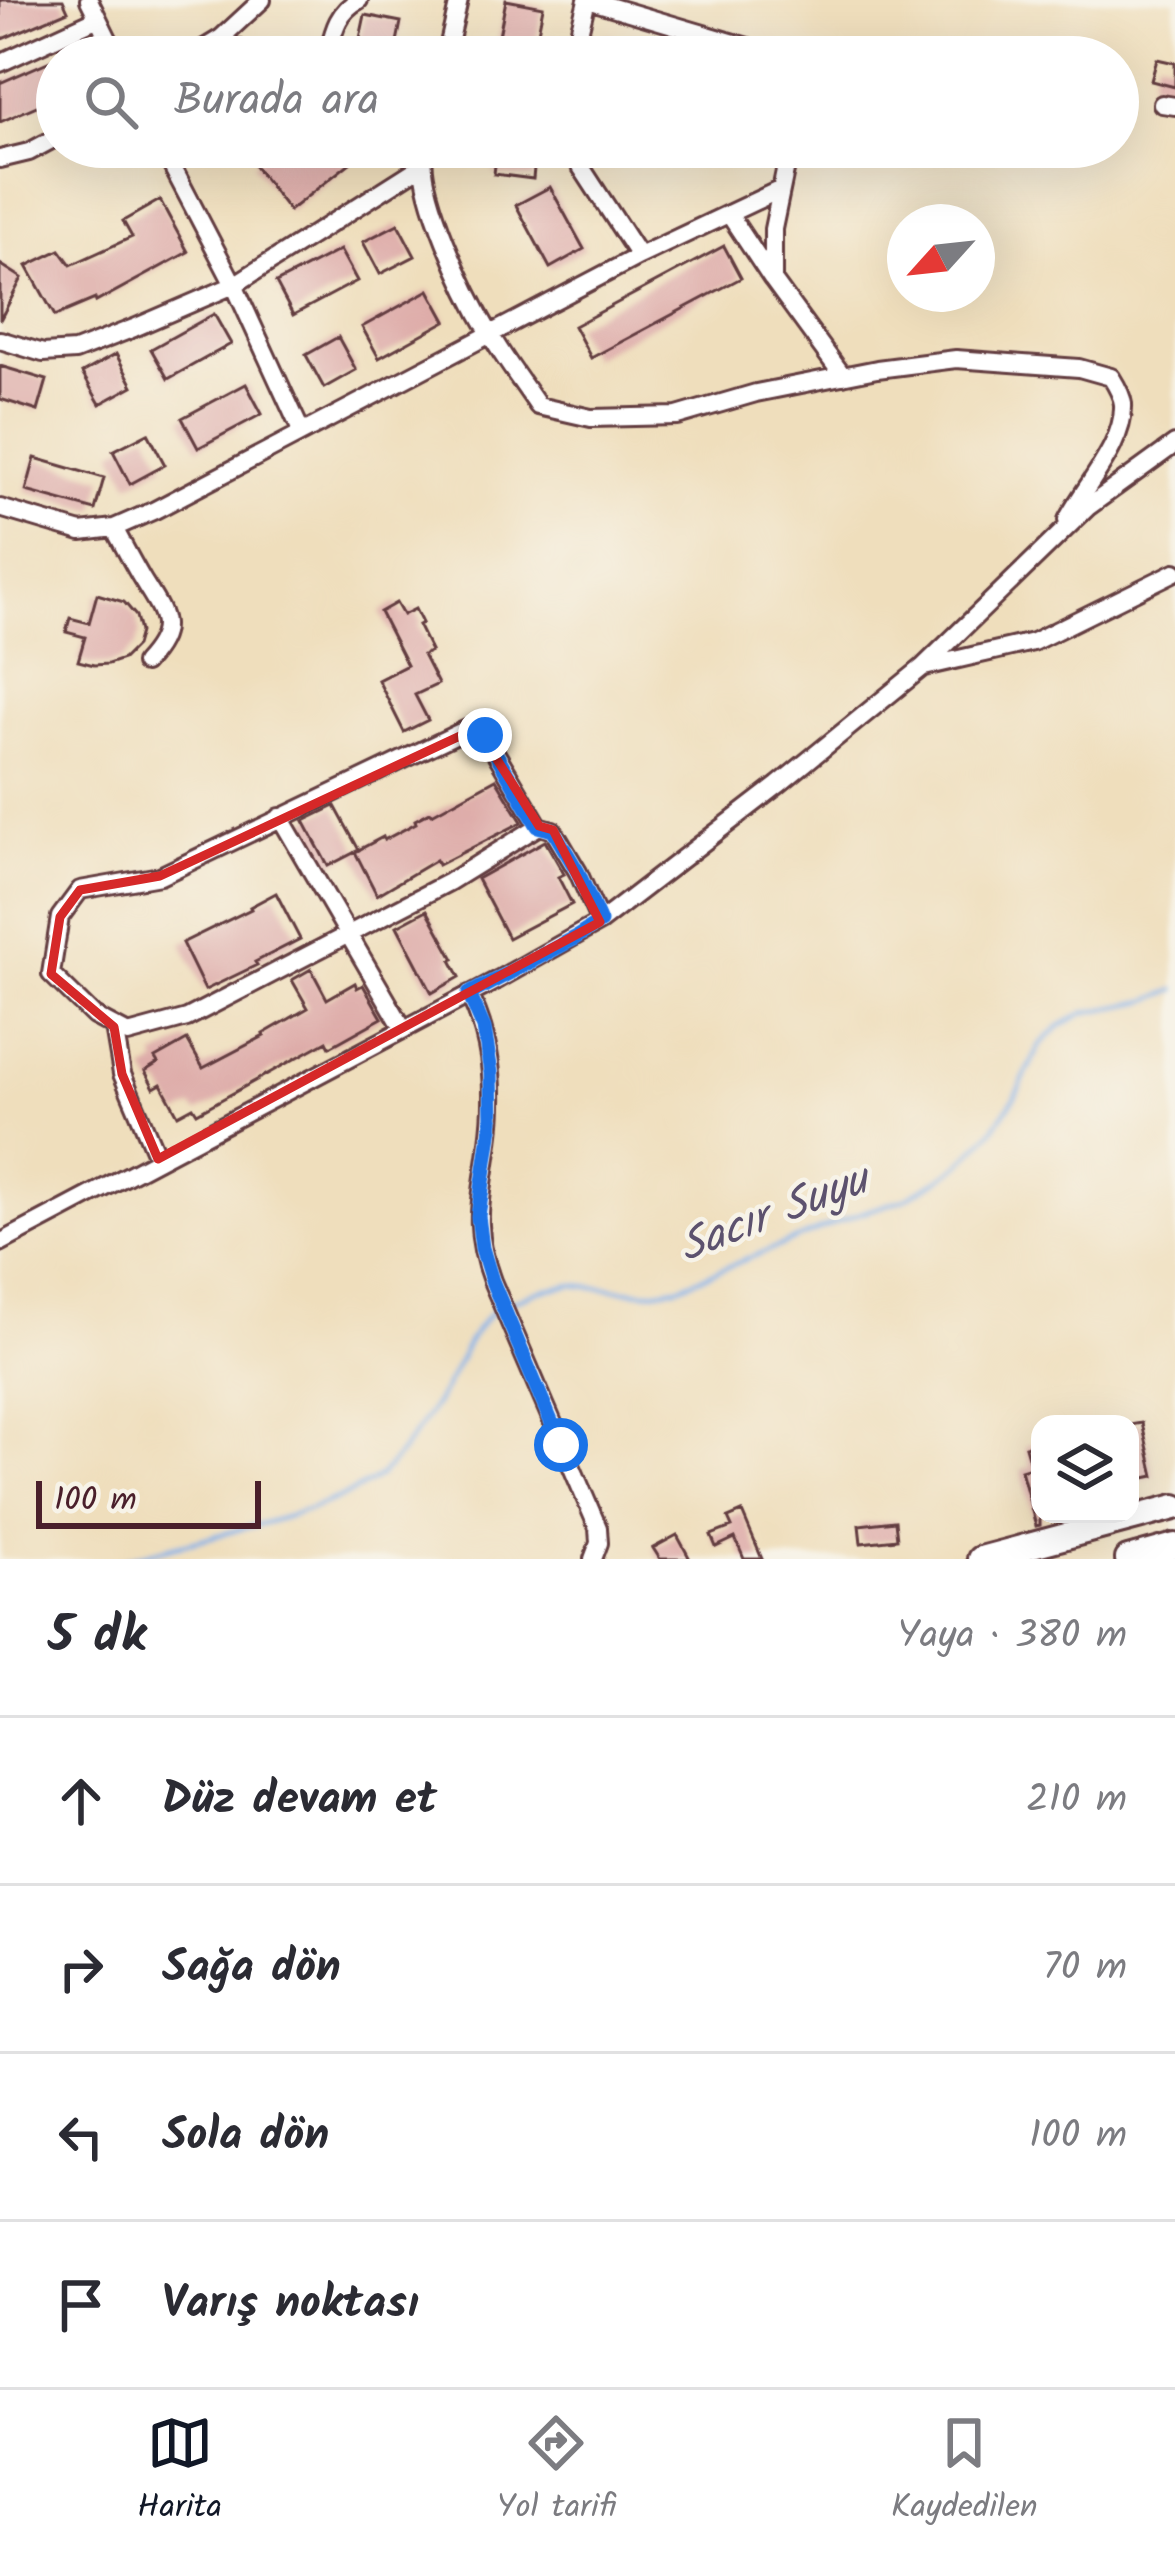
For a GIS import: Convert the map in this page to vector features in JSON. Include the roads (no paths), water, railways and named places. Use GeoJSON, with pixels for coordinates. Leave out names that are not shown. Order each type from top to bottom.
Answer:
{"type":"FeatureCollection","features":[{"type":"Feature","properties":{"kind":"highway"},"geometry":{"type":"LineString","coordinates":[[1139,1517],[1175,1507]]}},
{"type":"Feature","properties":{"kind":"highway"},"geometry":{"type":"LineString","coordinates":[[980,1559],[1118,1523]]}},
{"type":"Feature","properties":{"kind":"street"},"geometry":{"type":"LineString","coordinates":[[89,0],[107,36]]}},
{"type":"Feature","properties":{"kind":"street"},"geometry":{"type":"LineString","coordinates":[[223,36],[262,0]]}},
{"type":"Feature","properties":{"kind":"street"},"geometry":{"type":"LineString","coordinates":[[332,36],[346,7],[358,0]]}},
{"type":"Feature","properties":{"kind":"street"},"geometry":{"type":"LineString","coordinates":[[451,36],[459,0]]}},
{"type":"Feature","properties":{"kind":"street"},"geometry":{"type":"LineString","coordinates":[[578,36],[587,0],[710,36]]}},
{"type":"Feature","properties":{"kind":"street"},"geometry":{"type":"LineString","coordinates":[[59,36],[98,18]]}},
{"type":"Feature","properties":{"kind":"street"},"geometry":{"type":"LineString","coordinates":[[0,63],[36,46]]}},
{"type":"Feature","properties":{"kind":"street"},"geometry":{"type":"LineString","coordinates":[[0,159],[36,148]]}},
{"type":"Feature","properties":{"kind":"street"},"geometry":{"type":"LineString","coordinates":[[173,168],[234,285],[302,433]]}},
{"type":"Feature","properties":{"kind":"street"},"geometry":{"type":"LineString","coordinates":[[0,340],[44,353],[74,351],[234,285],[407,168]]}},
{"type":"Feature","properties":{"kind":"street"},"geometry":{"type":"LineString","coordinates":[[425,168],[438,226],[490,334],[538,406],[591,418],[677,416],[843,376],[956,359],[1079,368],[1111,376],[1123,400],[1119,436],[1059,535]]}},
{"type":"Feature","properties":{"kind":"street"},"geometry":{"type":"LineString","coordinates":[[582,168],[640,256]]}},
{"type":"Feature","properties":{"kind":"street"},"geometry":{"type":"LineString","coordinates":[[773,280],[772,229],[785,168]]}},
{"type":"Feature","properties":{"kind":"street"},"geometry":{"type":"LineString","coordinates":[[0,508],[81,532],[113,528],[640,256],[779,190]]}},
{"type":"Feature","properties":{"kind":"street"},"geometry":{"type":"LineString","coordinates":[[729,214],[843,376]]}},
{"type":"Feature","properties":{"kind":"street"},"geometry":{"type":"LineString","coordinates":[[0,1243],[600,922],[923,667],[1088,507],[1175,444]]}},
{"type":"Feature","properties":{"kind":"street"},"geometry":{"type":"LineString","coordinates":[[113,528],[159,602],[164,623],[160,646],[144,663]]}},
{"type":"Feature","properties":{"kind":"street"},"geometry":{"type":"LineString","coordinates":[[923,667],[1033,642],[1175,572]]}},
{"type":"Feature","properties":{"kind":"street"},"geometry":{"type":"LineString","coordinates":[[538,826],[449,882],[187,1018],[128,1034],[94,1016],[52,974],[60,917],[80,890],[160,876],[477,728],[538,826],[553,830],[600,922]]}},
{"type":"Feature","properties":{"kind":"street"},"geometry":{"type":"LineString","coordinates":[[280,817],[403,1028]]}},
{"type":"Feature","properties":{"kind":"street"},"geometry":{"type":"LineString","coordinates":[[469,994],[484,1028],[490,1060],[492,1121],[478,1216],[482,1248],[598,1528],[593,1559]]}},
{"type":"Feature","properties":{"kind":"street"},"geometry":{"type":"LineString","coordinates":[[114,1027],[122,1074],[158,1159]]}},
{"type":"Feature","properties":{"kind":"street"},"geometry":{"type":"LineString","coordinates":[[1138,1523],[1146,1556]]}},
{"type":"Feature","properties":{"kind":"waterway","name":"Sacır Suyu"},"geometry":{"type":"LineString","coordinates":[[507,1303],[573,1285],[645,1292],[678,1287],[902,1200],[958,1166],[990,1134],[1015,1097],[1040,1045],[1060,1026],[1084,1013],[1147,1001],[1175,990]]}},
{"type":"Feature","properties":{"kind":"waterway","name":"Sacır Suyu"},"geometry":{"type":"LineString","coordinates":[[127,1559],[305,1511],[369,1483],[388,1468],[413,1435],[470,1339],[497,1308]]}}]}
